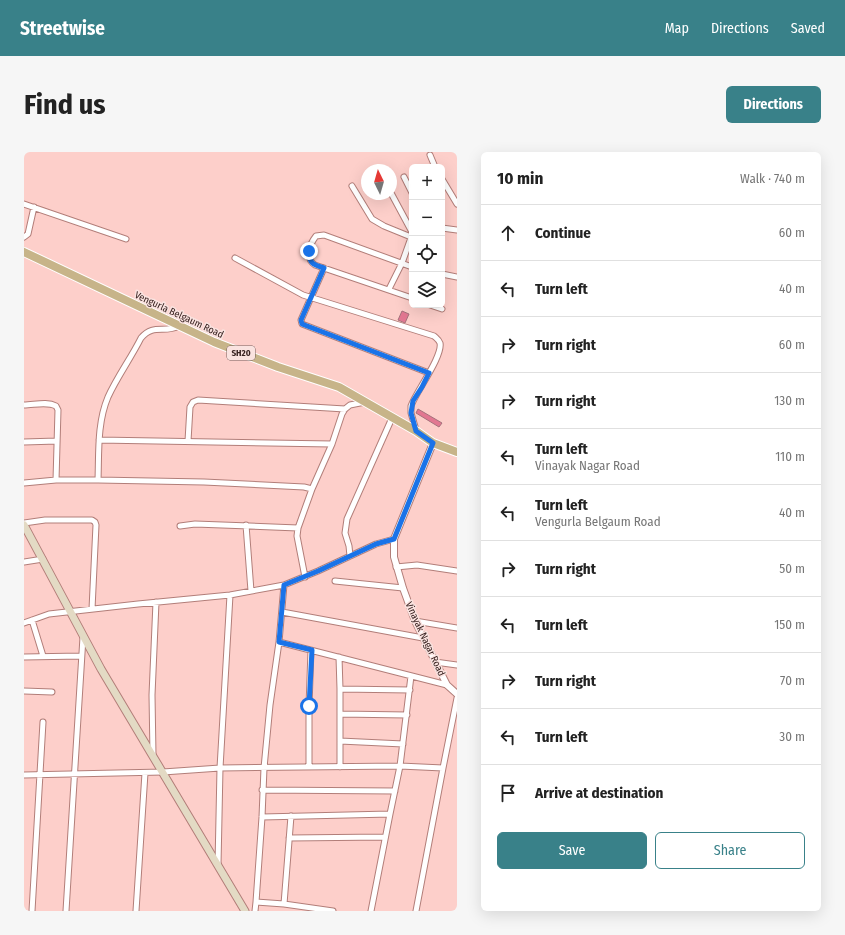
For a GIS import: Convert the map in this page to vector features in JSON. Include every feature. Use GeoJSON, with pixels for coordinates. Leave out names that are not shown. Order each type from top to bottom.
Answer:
{"type":"FeatureCollection","features":[{"type":"Feature","properties":{"kind":"main road","name":"Vengurla Belgaum Road"},"geometry":{"type":"LineString","coordinates":[[24,252],[235,351],[339,387],[416,431],[433,443],[457,452]]}},
{"type":"Feature","properties":{"kind":"main road"},"geometry":{"type":"LineString","coordinates":[[24,524],[83,636],[153,758],[163,772],[245,911]]}},
{"type":"Feature","properties":{"kind":"street"},"geometry":{"type":"LineString","coordinates":[[430,155],[434,164]]}},
{"type":"Feature","properties":{"kind":"street"},"geometry":{"type":"LineString","coordinates":[[404,177],[409,187]]}},
{"type":"Feature","properties":{"kind":"street"},"geometry":{"type":"LineString","coordinates":[[445,184],[457,204]]}},
{"type":"Feature","properties":{"kind":"street"},"geometry":{"type":"LineString","coordinates":[[352,186],[372,219],[384,226],[409,234]]}},
{"type":"Feature","properties":{"kind":"street"},"geometry":{"type":"LineString","coordinates":[[394,200],[409,229]]}},
{"type":"Feature","properties":{"kind":"street"},"geometry":{"type":"LineString","coordinates":[[24,204],[126,240]]}},
{"type":"Feature","properties":{"kind":"street"},"geometry":{"type":"LineString","coordinates":[[24,237],[28,234],[34,207]]}},
{"type":"Feature","properties":{"kind":"street"},"geometry":{"type":"LineString","coordinates":[[445,228],[457,230]]}},
{"type":"Feature","properties":{"kind":"street"},"geometry":{"type":"LineString","coordinates":[[409,266],[320,235],[313,239],[309,251],[310,262],[315,265],[409,297]]}},
{"type":"Feature","properties":{"kind":"street"},"geometry":{"type":"LineString","coordinates":[[389,290],[402,263],[412,236]]}},
{"type":"Feature","properties":{"kind":"street"},"geometry":{"type":"LineString","coordinates":[[235,258],[295,291],[312,298],[434,336],[440,343],[439,354],[412,406],[411,413],[416,431]]}},
{"type":"Feature","properties":{"kind":"street"},"geometry":{"type":"LineString","coordinates":[[324,268],[301,320],[304,325],[429,373]]}},
{"type":"Feature","properties":{"kind":"street"},"geometry":{"type":"LineString","coordinates":[[445,274],[457,276]]}},
{"type":"Feature","properties":{"kind":"street"},"geometry":{"type":"LineString","coordinates":[[437,308],[442,310]]}},
{"type":"Feature","properties":{"kind":"street"},"geometry":{"type":"LineString","coordinates":[[98,480],[99,440],[108,398],[141,338],[146,332],[151,330],[173,329],[179,326]]}},
{"type":"Feature","properties":{"kind":"street"},"geometry":{"type":"LineString","coordinates":[[188,441],[190,407],[193,402],[198,400],[345,409]]}},
{"type":"Feature","properties":{"kind":"street"},"geometry":{"type":"LineString","coordinates":[[305,577],[297,536],[298,528],[312,489],[332,444],[342,414],[350,405],[366,402]]}},
{"type":"Feature","properties":{"kind":"street"},"geometry":{"type":"LineString","coordinates":[[24,405],[52,404],[56,406],[58,410],[56,480]]}},
{"type":"Feature","properties":{"kind":"street"},"geometry":{"type":"LineString","coordinates":[[350,556],[349,546],[344,533],[346,519],[392,418]]}},
{"type":"Feature","properties":{"kind":"street"},"geometry":{"type":"LineString","coordinates":[[99,440],[332,444]]}},
{"type":"Feature","properties":{"kind":"street"},"geometry":{"type":"LineString","coordinates":[[24,442],[57,441]]}},
{"type":"Feature","properties":{"kind":"street","name":"Vinayak Nagar Road"},"geometry":{"type":"LineString","coordinates":[[433,443],[394,539],[394,557],[396,567],[415,621],[447,685],[457,694]]}},
{"type":"Feature","properties":{"kind":"street"},"geometry":{"type":"LineString","coordinates":[[24,483],[56,480],[204,482],[304,487],[312,489]]}},
{"type":"Feature","properties":{"kind":"street"},"geometry":{"type":"LineString","coordinates":[[24,524],[45,520],[92,520],[95,522],[92,609]]}},
{"type":"Feature","properties":{"kind":"street"},"geometry":{"type":"LineString","coordinates":[[180,526],[195,524],[298,528]]}},
{"type":"Feature","properties":{"kind":"street"},"geometry":{"type":"LineString","coordinates":[[246,525],[251,591]]}},
{"type":"Feature","properties":{"kind":"street"},"geometry":{"type":"LineString","coordinates":[[24,623],[49,614],[230,595],[284,585],[305,577],[376,544],[394,539]]}},
{"type":"Feature","properties":{"kind":"street"},"geometry":{"type":"LineString","coordinates":[[24,562],[43,559]]}},
{"type":"Feature","properties":{"kind":"street"},"geometry":{"type":"LineString","coordinates":[[396,567],[417,565],[457,571]]}},
{"type":"Feature","properties":{"kind":"street"},"geometry":{"type":"LineString","coordinates":[[335,581],[403,588]]}},
{"type":"Feature","properties":{"kind":"street"},"geometry":{"type":"LineString","coordinates":[[255,911],[262,817],[262,790],[284,585]]}},
{"type":"Feature","properties":{"kind":"street"},"geometry":{"type":"LineString","coordinates":[[218,866],[220,768],[230,595]]}},
{"type":"Feature","properties":{"kind":"street"},"geometry":{"type":"LineString","coordinates":[[153,758],[152,695],[156,602]]}},
{"type":"Feature","properties":{"kind":"street"},"geometry":{"type":"LineString","coordinates":[[282,612],[423,638]]}},
{"type":"Feature","properties":{"kind":"street"},"geometry":{"type":"LineString","coordinates":[[32,620],[43,656]]}},
{"type":"Feature","properties":{"kind":"street"},"geometry":{"type":"LineString","coordinates":[[415,621],[457,628]]}},
{"type":"Feature","properties":{"kind":"street"},"geometry":{"type":"LineString","coordinates":[[66,911],[83,636]]}},
{"type":"Feature","properties":{"kind":"street"},"geometry":{"type":"LineString","coordinates":[[279,642],[447,685]]}},
{"type":"Feature","properties":{"kind":"street"},"geometry":{"type":"LineString","coordinates":[[310,767],[309,706],[312,650]]}},
{"type":"Feature","properties":{"kind":"street"},"geometry":{"type":"LineString","coordinates":[[24,657],[81,656]]}},
{"type":"Feature","properties":{"kind":"street"},"geometry":{"type":"LineString","coordinates":[[339,657],[340,767]]}},
{"type":"Feature","properties":{"kind":"street"},"geometry":{"type":"LineString","coordinates":[[435,662],[457,665]]}},
{"type":"Feature","properties":{"kind":"street"},"geometry":{"type":"LineString","coordinates":[[371,911],[384,838],[400,766],[412,676]]}},
{"type":"Feature","properties":{"kind":"street"},"geometry":{"type":"LineString","coordinates":[[340,689],[410,690]]}},
{"type":"Feature","properties":{"kind":"street"},"geometry":{"type":"LineString","coordinates":[[24,691],[52,692]]}},
{"type":"Feature","properties":{"kind":"street"},"geometry":{"type":"LineString","coordinates":[[416,911],[457,698]]}},
{"type":"Feature","properties":{"kind":"street"},"geometry":{"type":"LineString","coordinates":[[340,714],[406,715]]}},
{"type":"Feature","properties":{"kind":"street"},"geometry":{"type":"LineString","coordinates":[[32,911],[43,722]]}},
{"type":"Feature","properties":{"kind":"street"},"geometry":{"type":"LineString","coordinates":[[340,741],[403,744]]}},
{"type":"Feature","properties":{"kind":"street"},"geometry":{"type":"LineString","coordinates":[[24,775],[145,773],[220,768],[400,766],[443,768]]}},
{"type":"Feature","properties":{"kind":"street"},"geometry":{"type":"LineString","coordinates":[[136,911],[145,773]]}},
{"type":"Feature","properties":{"kind":"street"},"geometry":{"type":"LineString","coordinates":[[262,790],[395,791]]}},
{"type":"Feature","properties":{"kind":"street"},"geometry":{"type":"LineString","coordinates":[[262,817],[390,814]]}},
{"type":"Feature","properties":{"kind":"street"},"geometry":{"type":"LineString","coordinates":[[284,904],[291,816]]}},
{"type":"Feature","properties":{"kind":"street"},"geometry":{"type":"LineString","coordinates":[[289,838],[384,838]]}},
{"type":"Feature","properties":{"kind":"street"},"geometry":{"type":"LineString","coordinates":[[256,902],[284,904],[333,911]]}},
{"type":"Feature","properties":{"kind":"building"},"geometry":{"type":"Polygon","coordinates":[[[402,311],[409,314],[405,323],[398,320],[402,311]]]}},
{"type":"Feature","properties":{"kind":"building"},"geometry":{"type":"Polygon","coordinates":[[[418,409],[442,423],[439,427],[416,413],[418,409]]]}},
{"type":"Feature","properties":{"kind":"route"},"geometry":{"type":"LineString","coordinates":[[309,251],[310,262],[324,268],[301,320],[302,324],[429,373],[413,401],[411,413],[416,431],[433,443],[394,539],[376,544],[284,585],[279,642],[312,650],[309,706]]}}]}
